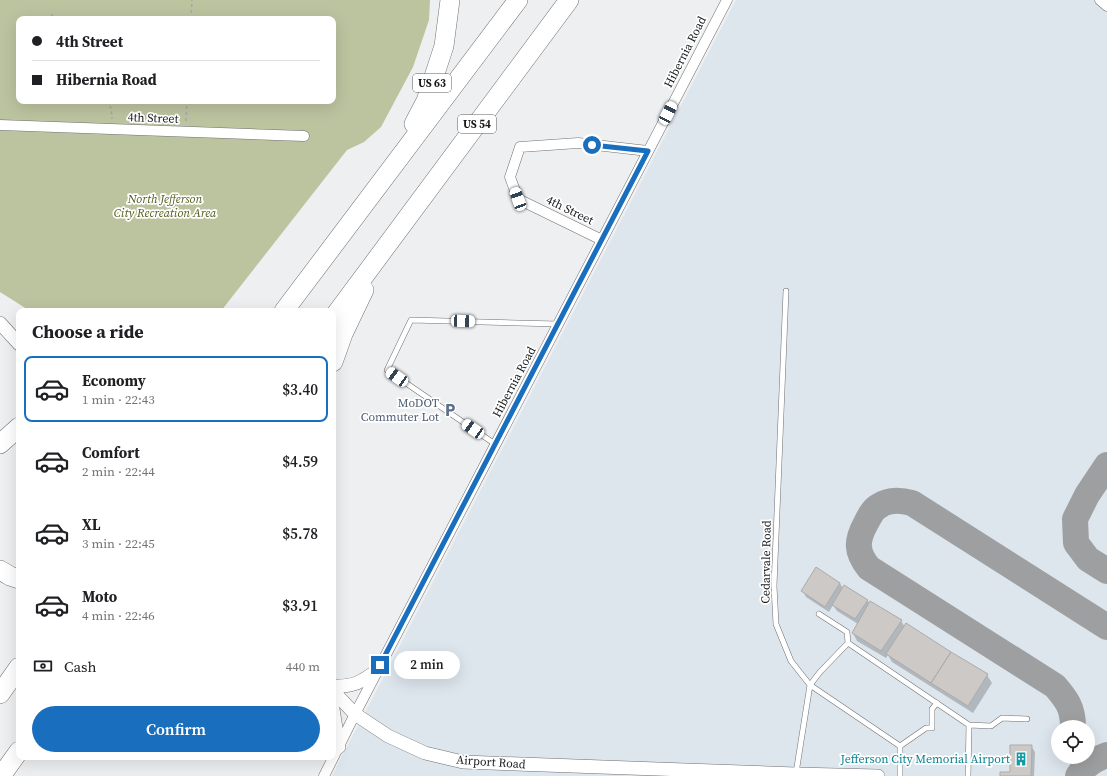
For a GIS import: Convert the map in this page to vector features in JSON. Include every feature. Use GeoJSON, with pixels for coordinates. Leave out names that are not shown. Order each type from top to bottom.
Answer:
{"type":"FeatureCollection","features":[{"type":"Feature","properties":{"kind":"highway","name":"US 63"},"geometry":{"type":"LineString","coordinates":[[396,161],[426,101],[444,46],[450,0]]}},
{"type":"Feature","properties":{"kind":"highway"},"geometry":{"type":"LineString","coordinates":[[286,308],[518,0]]}},
{"type":"Feature","properties":{"kind":"highway","name":"US 54"},"geometry":{"type":"LineString","coordinates":[[336,314],[569,0]]}},
{"type":"Feature","properties":{"kind":"highway"},"geometry":{"type":"LineString","coordinates":[[336,354],[343,334],[385,247]]}},
{"type":"Feature","properties":{"kind":"highway"},"geometry":{"type":"LineString","coordinates":[[0,431],[16,418]]}},
{"type":"Feature","properties":{"kind":"highway"},"geometry":{"type":"LineString","coordinates":[[0,444],[16,430]]}},
{"type":"Feature","properties":{"kind":"highway"},"geometry":{"type":"LineString","coordinates":[[0,570],[16,578]]}},
{"type":"Feature","properties":{"kind":"highway"},"geometry":{"type":"LineString","coordinates":[[0,694],[16,672]]}},
{"type":"Feature","properties":{"kind":"highway"},"geometry":{"type":"LineString","coordinates":[[1,776],[16,755]]}},
{"type":"Feature","properties":{"kind":"highway"},"geometry":{"type":"LineString","coordinates":[[8,776],[27,760]]}},
{"type":"Feature","properties":{"kind":"street","name":"Hibernia Road"},"geometry":{"type":"LineString","coordinates":[[336,753],[727,0]]}},
{"type":"Feature","properties":{"kind":"street"},"geometry":{"type":"LineString","coordinates":[[1100,0],[1107,6]]}},
{"type":"Feature","properties":{"kind":"street","name":"4th Street"},"geometry":{"type":"LineString","coordinates":[[0,125],[304,136]]}},
{"type":"Feature","properties":{"kind":"street","name":"4th Street"},"geometry":{"type":"LineString","coordinates":[[602,240],[518,199],[510,177],[520,147],[578,143],[648,151]]}},
{"type":"Feature","properties":{"kind":"street"},"geometry":{"type":"LineString","coordinates":[[0,323],[16,341]]}},
{"type":"Feature","properties":{"kind":"street"},"geometry":{"type":"LineString","coordinates":[[336,686],[346,687],[360,682],[378,670]]}},
{"type":"Feature","properties":{"kind":"street","name":"Airport Road"},"geometry":{"type":"LineString","coordinates":[[336,695],[355,714],[388,736],[425,753],[463,762],[756,774],[878,776]]}},
{"type":"Feature","properties":{"kind":"street"},"geometry":{"type":"LineString","coordinates":[[336,728],[339,747]]}},
{"type":"Feature","properties":{"kind":"street","name":"Hibernia Road"},"geometry":{"type":"LineString","coordinates":[[324,776],[332,760]]}},
{"type":"Feature","properties":{"kind":"lane","name":"Cedarvale Road"},"geometry":{"type":"LineString","coordinates":[[786,291],[774,586],[776,624],[791,661],[810,686],[900,746]]}},
{"type":"Feature","properties":{"kind":"lane"},"geometry":{"type":"LineString","coordinates":[[496,444],[387,370],[411,320],[558,324]]}},
{"type":"Feature","properties":{"kind":"lane"},"geometry":{"type":"LineString","coordinates":[[796,774],[810,686],[820,672],[848,643],[847,632],[819,614]]}},
{"type":"Feature","properties":{"kind":"lane"},"geometry":{"type":"LineString","coordinates":[[848,643],[969,725],[991,726],[1002,718],[1027,719]]}},
{"type":"Feature","properties":{"kind":"lane"},"geometry":{"type":"LineString","coordinates":[[900,776],[900,746],[926,728],[932,728],[932,709],[937,703]]}},
{"type":"Feature","properties":{"kind":"lane"},"geometry":{"type":"LineString","coordinates":[[968,776],[969,725]]}},
{"type":"Feature","properties":{"kind":"path"},"geometry":{"type":"LineString","coordinates":[[191,16],[192,0]]}},
{"type":"Feature","properties":{"kind":"path"},"geometry":{"type":"LineString","coordinates":[[108,104],[112,113],[112,129]]}},
{"type":"Feature","properties":{"kind":"path"},"geometry":{"type":"LineString","coordinates":[[186,132],[187,104]]}},
{"type":"Feature","properties":{"kind":"shaded area","name":"Jefferson City Memorial Airport"},"geometry":{"type":"Polygon","coordinates":[[[736,0],[1107,0],[1107,776],[332,776],[736,0]]]}},
{"type":"Feature","properties":{"kind":"green space","name":"North Jefferson City Recreation Area"},"geometry":{"type":"Polygon","coordinates":[[[0,0],[430,0],[429,20],[413,67],[381,127],[364,142],[347,150],[223,308],[25,308],[0,292],[0,0]]]}},
{"type":"Feature","properties":{"kind":"building"},"geometry":{"type":"Polygon","coordinates":[[[816,567],[840,583],[825,607],[801,591],[816,567]]]}},
{"type":"Feature","properties":{"kind":"building"},"geometry":{"type":"Polygon","coordinates":[[[844,585],[868,600],[855,619],[832,605],[844,585]]]}},
{"type":"Feature","properties":{"kind":"building"},"geometry":{"type":"Polygon","coordinates":[[[870,601],[902,620],[881,651],[852,633],[870,601]]]}},
{"type":"Feature","properties":{"kind":"building"},"geometry":{"type":"Polygon","coordinates":[[[906,623],[951,652],[931,683],[886,654],[906,623]]]}},
{"type":"Feature","properties":{"kind":"building"},"geometry":{"type":"Polygon","coordinates":[[[951,652],[988,674],[968,706],[931,683],[951,652]]]}},
{"type":"Feature","properties":{"kind":"building","name":"Jefferson City Memorial Airport"},"geometry":{"type":"Polygon","coordinates":[[[1010,745],[1032,745],[1031,776],[1000,776],[1000,772],[1010,772],[1010,745]]]}},
{"type":"Feature","properties":{"kind":"taxiway"},"geometry":{"type":"LineString","coordinates":[[1107,465],[1087,495],[1075,519],[1076,543],[1088,559],[1107,571]]}},
{"type":"Feature","properties":{"kind":"taxiway"},"geometry":{"type":"LineString","coordinates":[[1073,720],[1068,705],[1055,686],[869,568],[860,551],[860,535],[873,511],[877,507],[891,501],[904,501],[912,503],[1107,627]]}},
{"type":"Feature","properties":{"kind":"taxiway"},"geometry":{"type":"LineString","coordinates":[[1078,776],[1091,763],[1098,758],[1107,755]]}},
{"type":"Feature","properties":{"kind":"place","name":"MoDOT Commuter Lot"},"geometry":{"type":"Point","coordinates":[450,410]}},
{"type":"Feature","properties":{"kind":"place","name":"Jefferson City Memorial Airport"},"geometry":{"type":"Point","coordinates":[1021,759]}},
{"type":"Feature","properties":{"kind":"route"},"geometry":{"type":"LineString","coordinates":[[380,665],[648,151],[592,145]]}}]}
